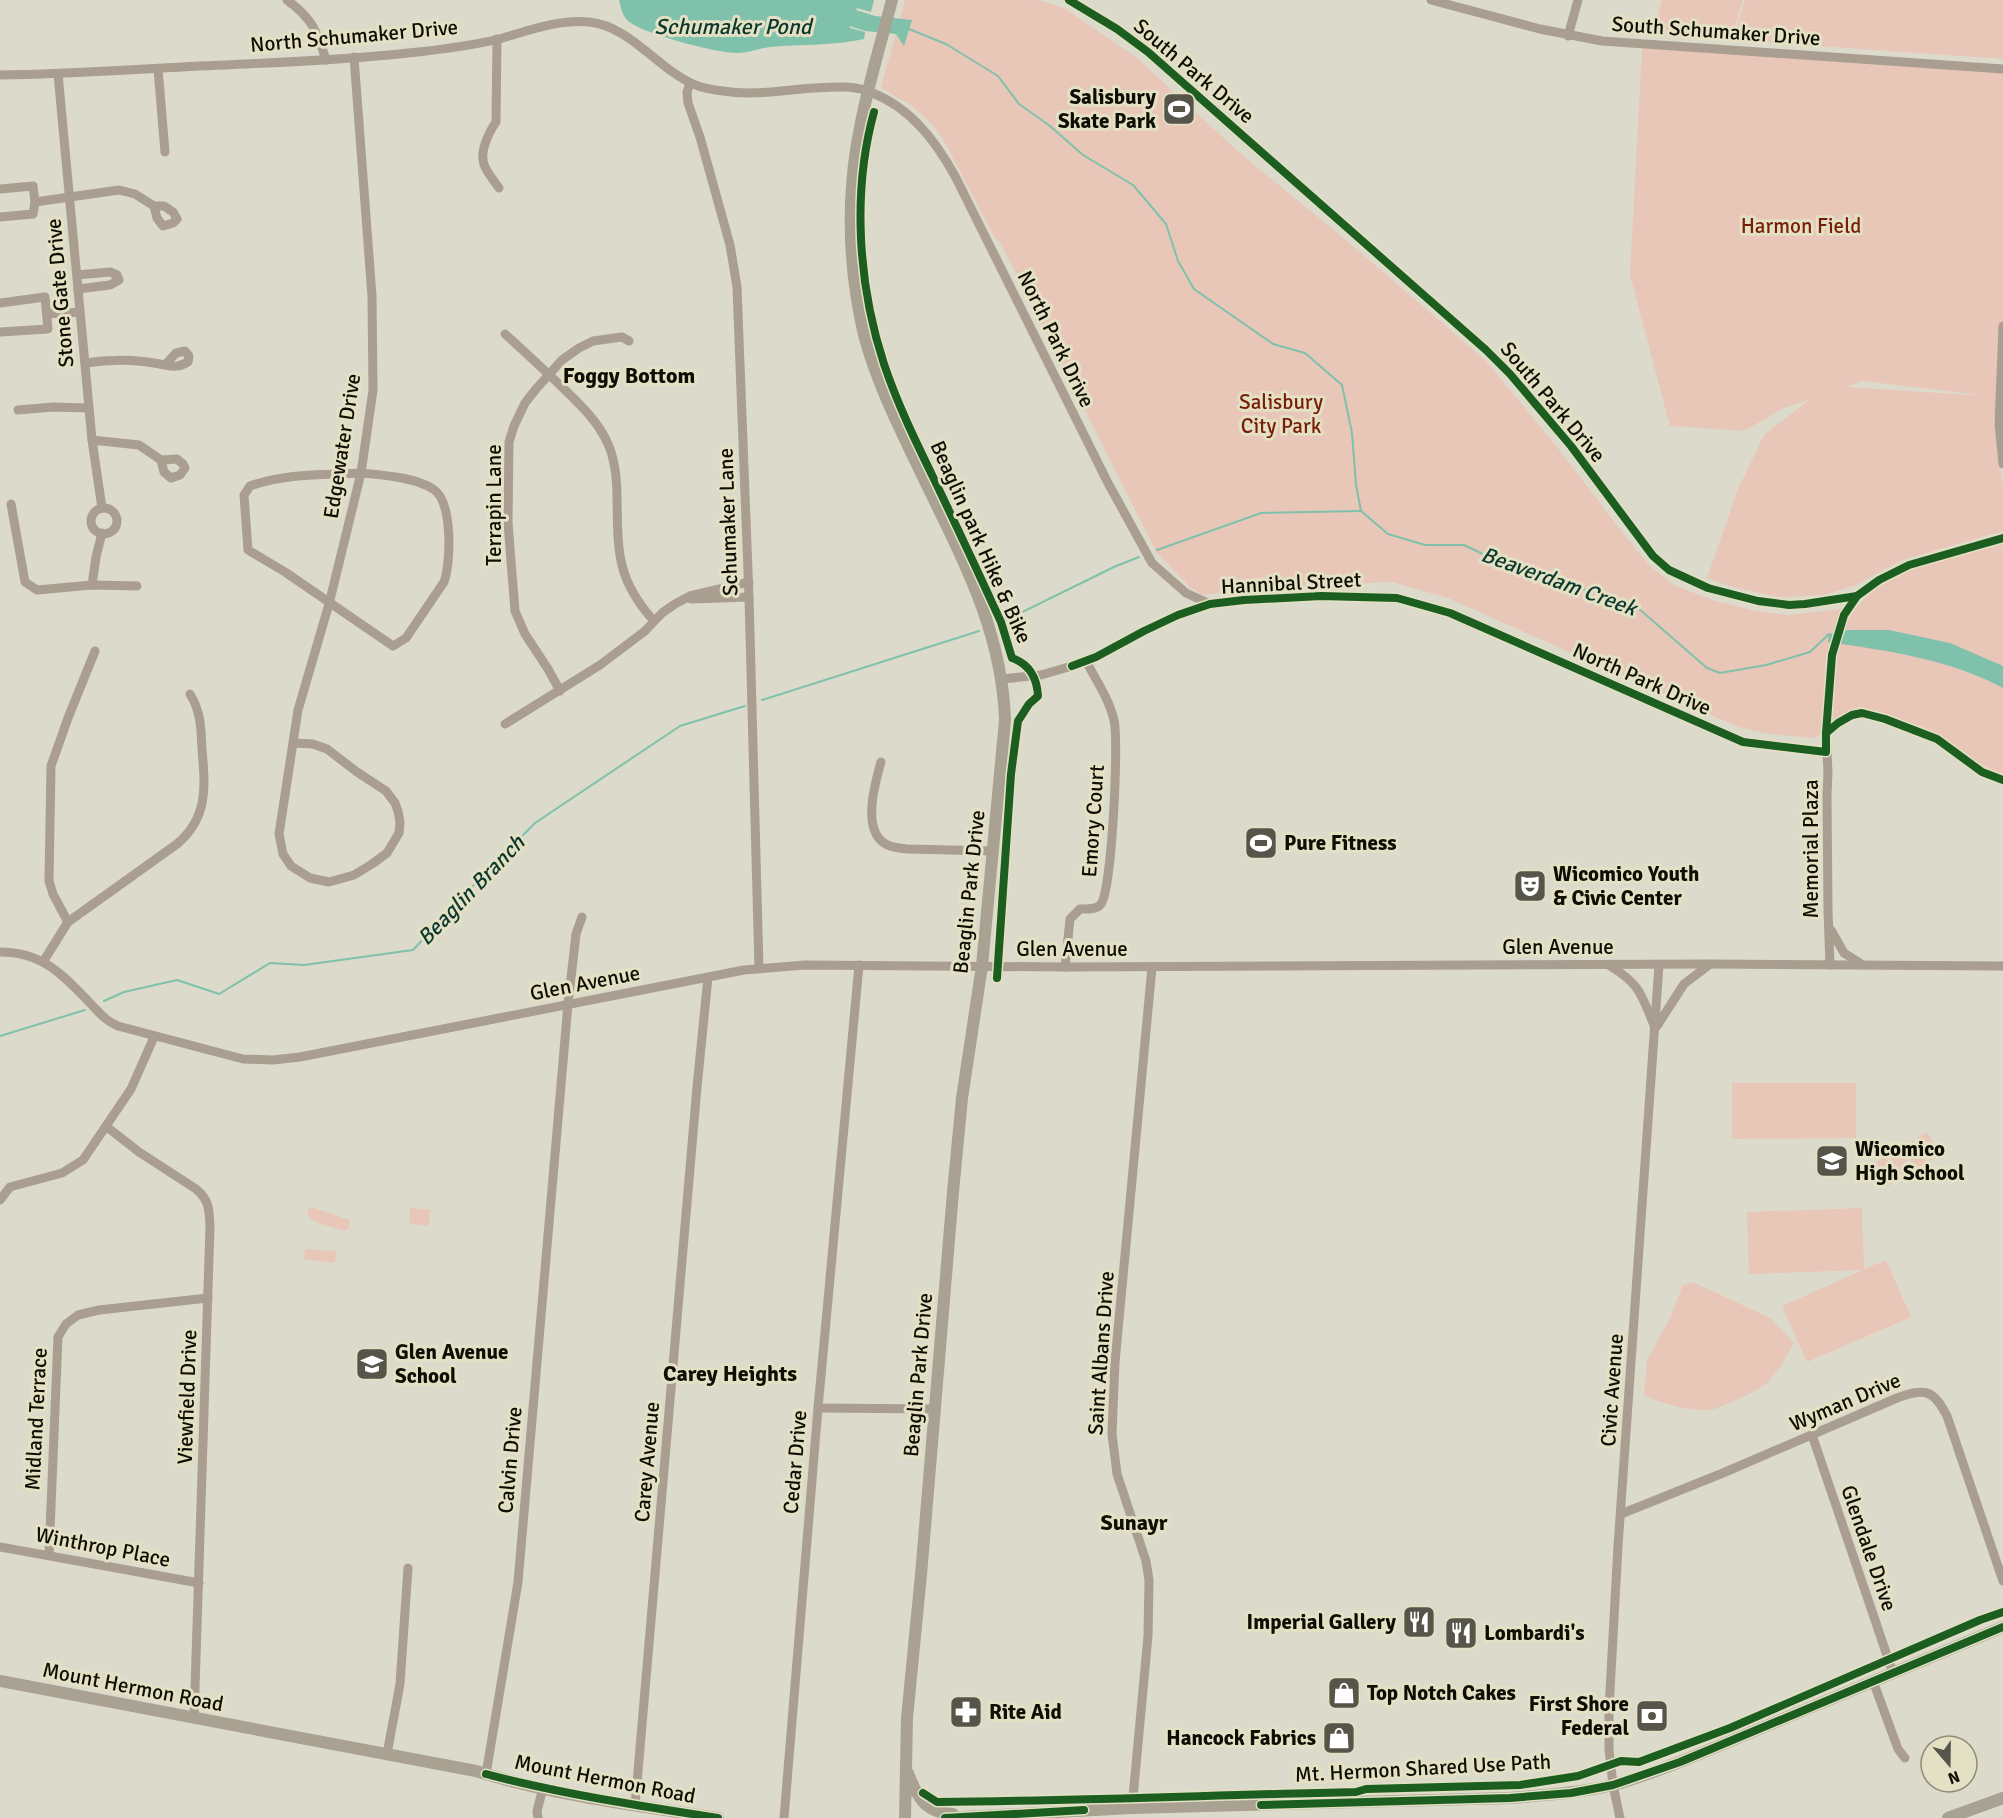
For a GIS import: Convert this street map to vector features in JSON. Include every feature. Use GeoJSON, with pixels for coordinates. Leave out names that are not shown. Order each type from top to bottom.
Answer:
{"type":"FeatureCollection","features":[{"type":"Feature","properties":{"kind":"main road","name":"Beaglin Park Drive"},"geometry":{"type":"LineString","coordinates":[[891,6],[868,91],[856,151],[852,193],[853,263],[862,325],[874,365],[891,407],[979,596],[992,635],[1002,679],[1005,720],[982,966],[960,1114],[907,1718],[905,1818]]}},
{"type":"Feature","properties":{"kind":"main road"},"geometry":{"type":"LineString","coordinates":[[945,1818],[1132,1808],[1510,1798],[1571,1793],[1613,1785],[1680,1762],[2003,1627]]}},
{"type":"Feature","properties":{"kind":"main road","name":"Mount Hermon Road"},"geometry":{"type":"LineString","coordinates":[[0,1681],[387,1754],[635,1806],[717,1818]]}},
{"type":"Feature","properties":{"kind":"main road"},"geometry":{"type":"LineString","coordinates":[[905,1767],[917,1796],[939,1814],[987,1815]]}},
{"type":"Feature","properties":{"kind":"main road"},"geometry":{"type":"LineString","coordinates":[[1948,1818],[2003,1798]]}},
{"type":"Feature","properties":{"kind":"street"},"geometry":{"type":"LineString","coordinates":[[288,0],[305,13],[318,35],[326,60]]}},
{"type":"Feature","properties":{"kind":"street","name":"South Park Drive"},"geometry":{"type":"LineString","coordinates":[[1069,0],[1117,29],[1148,52],[1486,350],[1510,374],[1571,447],[1653,556],[1669,570],[1708,588],[1775,603],[1805,604],[1857,596],[1879,580],[1909,565],[2003,538]]}},
{"type":"Feature","properties":{"kind":"street","name":"South Schumaker Drive"},"geometry":{"type":"LineString","coordinates":[[1431,0],[1568,36],[1602,41],[2003,69]]}},
{"type":"Feature","properties":{"kind":"street"},"geometry":{"type":"LineString","coordinates":[[1568,36],[1578,0]]}},
{"type":"Feature","properties":{"kind":"street","name":"North Schumaker Drive"},"geometry":{"type":"LineString","coordinates":[[0,75],[326,60],[408,53],[497,39],[535,28],[569,22],[590,22],[606,26],[622,34],[690,83],[708,89],[759,94],[844,88],[868,91]]}},
{"type":"Feature","properties":{"kind":"street"},"geometry":{"type":"LineString","coordinates":[[497,39],[496,122],[490,130],[481,155],[484,166],[499,188]]}},
{"type":"Feature","properties":{"kind":"street","name":"Edgewater Drive"},"geometry":{"type":"LineString","coordinates":[[294,743],[313,744],[327,749],[357,772],[387,790],[395,803],[400,822],[399,833],[387,852],[354,875],[329,882],[310,878],[291,866],[283,854],[279,834],[298,710],[329,604],[361,473],[373,390],[372,296],[354,57]]}},
{"type":"Feature","properties":{"kind":"street"},"geometry":{"type":"LineString","coordinates":[[158,69],[165,152]]}},
{"type":"Feature","properties":{"kind":"street","name":"Stone Gate Drive"},"geometry":{"type":"LineString","coordinates":[[58,74],[92,440],[102,508]]}},
{"type":"Feature","properties":{"kind":"street","name":"Schumaker Lane"},"geometry":{"type":"LineString","coordinates":[[690,83],[687,92],[688,103],[727,233],[737,287],[749,597],[759,968]]}},
{"type":"Feature","properties":{"kind":"street","name":"North Park Drive"},"geometry":{"type":"LineString","coordinates":[[868,91],[907,114],[923,128],[939,149],[955,176],[1108,483],[1149,557],[1171,581],[1186,593],[1210,604]]}},
{"type":"Feature","properties":{"kind":"street"},"geometry":{"type":"LineString","coordinates":[[0,189],[33,186],[35,202],[33,214],[0,217]]}},
{"type":"Feature","properties":{"kind":"street"},"geometry":{"type":"LineString","coordinates":[[35,202],[119,190],[135,194],[154,206]]}},
{"type":"Feature","properties":{"kind":"street"},"geometry":{"type":"LineString","coordinates":[[77,276],[110,272],[117,275],[119,280],[110,285],[78,289]]}},
{"type":"Feature","properties":{"kind":"street"},"geometry":{"type":"LineString","coordinates":[[0,303],[45,297],[48,329],[0,332]]}},
{"type":"Feature","properties":{"kind":"street"},"geometry":{"type":"LineString","coordinates":[[47,314],[80,312]]}},
{"type":"Feature","properties":{"kind":"street"},"geometry":{"type":"LineString","coordinates":[[2003,326],[2001,423],[2003,464]]}},
{"type":"Feature","properties":{"kind":"street"},"geometry":{"type":"LineString","coordinates":[[505,334],[579,402],[596,423],[609,445],[616,475],[618,551],[623,575],[639,605],[654,621]]}},
{"type":"Feature","properties":{"kind":"street","name":"Terrapin Lane"},"geometry":{"type":"LineString","coordinates":[[560,691],[525,634],[515,611],[508,523],[509,442],[525,403],[562,360],[593,341],[622,337],[629,341]]}},
{"type":"Feature","properties":{"kind":"street"},"geometry":{"type":"LineString","coordinates":[[85,363],[110,359],[165,365]]}},
{"type":"Feature","properties":{"kind":"street"},"geometry":{"type":"LineString","coordinates":[[18,410],[53,407],[89,408]]}},
{"type":"Feature","properties":{"kind":"street"},"geometry":{"type":"LineString","coordinates":[[92,440],[139,445],[161,460]]}},
{"type":"Feature","properties":{"kind":"street"},"geometry":{"type":"LineString","coordinates":[[361,473],[400,477],[434,489],[442,501],[448,526],[447,572],[440,589],[406,638],[393,646],[329,604],[285,572],[248,550],[244,495],[250,486],[296,475],[361,473]]}},
{"type":"Feature","properties":{"kind":"street"},"geometry":{"type":"LineString","coordinates":[[10,504],[25,582],[37,590],[92,585],[137,586]]}},
{"type":"Feature","properties":{"kind":"street","name":"Stone Gate Drive"},"geometry":{"type":"LineString","coordinates":[[102,508],[110,509],[117,520],[111,532],[102,534],[93,527],[91,519],[95,512],[102,508]]}},
{"type":"Feature","properties":{"kind":"street","name":"Stone Gate Drive"},"geometry":{"type":"LineString","coordinates":[[92,585],[102,534]]}},
{"type":"Feature","properties":{"kind":"street"},"geometry":{"type":"LineString","coordinates":[[505,724],[600,665],[645,631],[662,613],[683,600],[714,589],[748,582]]}},
{"type":"Feature","properties":{"kind":"street","name":"Hannibal Street"},"geometry":{"type":"LineString","coordinates":[[1002,679],[1041,675],[1086,661],[1178,615],[1210,604],[1321,596],[1397,598],[1450,613]]}},
{"type":"Feature","properties":{"kind":"street","name":"Memorial Plaza"},"geometry":{"type":"LineString","coordinates":[[1830,965],[1826,733],[1832,655],[1839,626],[1857,596]]}},
{"type":"Feature","properties":{"kind":"street"},"geometry":{"type":"LineString","coordinates":[[683,600],[749,597]]}},
{"type":"Feature","properties":{"kind":"street","name":"North Park Drive"},"geometry":{"type":"LineString","coordinates":[[1450,613],[1743,742],[1826,752]]}},
{"type":"Feature","properties":{"kind":"street"},"geometry":{"type":"LineString","coordinates":[[68,922],[53,894],[49,880],[51,766],[95,651]]}},
{"type":"Feature","properties":{"kind":"street","name":"Emory Court"},"geometry":{"type":"LineString","coordinates":[[1065,967],[1070,919],[1080,909],[1098,907],[1101,904],[1107,885],[1111,849],[1116,736],[1111,708],[1086,661]]}},
{"type":"Feature","properties":{"kind":"street"},"geometry":{"type":"LineString","coordinates":[[43,962],[68,922],[177,844],[190,831],[197,819],[203,801],[204,780],[201,717],[190,694]]}},
{"type":"Feature","properties":{"kind":"street"},"geometry":{"type":"LineString","coordinates":[[1826,733],[1852,715],[1862,713],[1878,717],[1937,739],[1982,772],[2003,780]]}},
{"type":"Feature","properties":{"kind":"street"},"geometry":{"type":"LineString","coordinates":[[881,762],[876,778],[871,816],[873,829],[885,844],[893,848],[907,849],[992,851]]}},
{"type":"Feature","properties":{"kind":"street","name":"Calvin Drive"},"geometry":{"type":"LineString","coordinates":[[486,1774],[518,1582],[568,1004],[576,934],[582,917]]}},
{"type":"Feature","properties":{"kind":"street"},"geometry":{"type":"LineString","coordinates":[[1829,927],[1844,953],[1851,960],[1865,966]]}},
{"type":"Feature","properties":{"kind":"street","name":"Glen Avenue"},"geometry":{"type":"LineString","coordinates":[[0,952],[27,956],[43,962],[64,976],[107,1021],[123,1028],[243,1059],[273,1060],[300,1057],[708,977],[759,968],[806,965],[2003,966]]}},
{"type":"Feature","properties":{"kind":"street"},"geometry":{"type":"LineString","coordinates":[[1608,964],[1629,977],[1635,984],[1656,1029]]}},
{"type":"Feature","properties":{"kind":"street"},"geometry":{"type":"LineString","coordinates":[[1656,1029],[1684,984],[1710,964]]}},
{"type":"Feature","properties":{"kind":"street","name":"Cedar Drive"},"geometry":{"type":"LineString","coordinates":[[784,1818],[818,1408],[859,965]]}},
{"type":"Feature","properties":{"kind":"street","name":"Civic Avenue"},"geometry":{"type":"LineString","coordinates":[[1620,1818],[1609,1750],[1609,1709],[1659,965]]}},
{"type":"Feature","properties":{"kind":"street","name":"Saint Albans Drive"},"geometry":{"type":"LineString","coordinates":[[1132,1808],[1148,1636],[1149,1581],[1146,1561],[1117,1474],[1112,1434],[1115,1362],[1131,1174],[1152,967]]}},
{"type":"Feature","properties":{"kind":"street","name":"Carey Avenue"},"geometry":{"type":"LineString","coordinates":[[635,1806],[708,977]]}},
{"type":"Feature","properties":{"kind":"street"},"geometry":{"type":"LineString","coordinates":[[0,1200],[10,1187],[62,1173],[83,1161],[131,1089],[154,1037]]}},
{"type":"Feature","properties":{"kind":"street","name":"Viewfield Drive"},"geometry":{"type":"LineString","coordinates":[[107,1127],[139,1152],[204,1196],[209,1204],[194,1719]]}},
{"type":"Feature","properties":{"kind":"street","name":"Midland Terrace"},"geometry":{"type":"LineString","coordinates":[[49,1555],[55,1390],[58,1337],[61,1331],[78,1315],[99,1310],[208,1298]]}},
{"type":"Feature","properties":{"kind":"street","name":"Wyman Drive"},"geometry":{"type":"LineString","coordinates":[[1621,1514],[1919,1391],[1932,1395],[1947,1416],[2003,1581]]}},
{"type":"Feature","properties":{"kind":"street"},"geometry":{"type":"LineString","coordinates":[[818,1408],[934,1409]]}},
{"type":"Feature","properties":{"kind":"street","name":"Glendale Drive"},"geometry":{"type":"LineString","coordinates":[[1812,1435],[1893,1673]]}},
{"type":"Feature","properties":{"kind":"street","name":"Winthrop Place"},"geometry":{"type":"LineString","coordinates":[[0,1546],[199,1583]]}},
{"type":"Feature","properties":{"kind":"street"},"geometry":{"type":"LineString","coordinates":[[387,1754],[400,1684],[408,1568]]}},
{"type":"Feature","properties":{"kind":"street"},"geometry":{"type":"LineString","coordinates":[[1873,1681],[1898,1749],[1905,1758]]}},
{"type":"Feature","properties":{"kind":"street"},"geometry":{"type":"LineString","coordinates":[[538,1818],[537,1811],[543,1788]]}},
{"type":"Feature","properties":{"kind":"green space","name":"Salisbury City Park"},"geometry":{"type":"Polygon","coordinates":[[[905,0],[1039,0],[1064,8],[1136,57],[1242,155],[1340,235],[1485,360],[1554,443],[1650,566],[1674,585],[1712,600],[1757,611],[1787,615],[1825,611],[1858,606],[1875,588],[1925,563],[2003,541],[2003,777],[1972,759],[1942,736],[1859,707],[1815,738],[1770,734],[1738,727],[1448,598],[1392,582],[1259,588],[1202,595],[1190,587],[1157,553],[1000,242],[995,238],[943,139],[927,119],[909,104],[881,88],[905,0]]]}},
{"type":"Feature","properties":{"kind":"green space"},"geometry":{"type":"Polygon","coordinates":[[[1662,0],[1743,0],[1731,39],[1652,35],[1662,0]]]}},
{"type":"Feature","properties":{"kind":"green space"},"geometry":{"type":"Polygon","coordinates":[[[1745,0],[2003,0],[2003,59],[1733,40],[1745,0]]]}},
{"type":"Feature","properties":{"kind":"green space","name":"Harmon Field"},"geometry":{"type":"Polygon","coordinates":[[[1642,48],[2003,69],[2003,415],[1993,418],[2003,488],[2003,531],[1902,560],[1856,585],[1824,595],[1773,596],[1729,586],[1707,578],[1738,489],[1764,435],[1809,400],[1784,408],[1744,431],[1670,426],[1630,275],[1642,48]],[[1862,381],[1845,387],[1973,395],[1862,381]]]}},
{"type":"Feature","properties":{"kind":"green space"},"geometry":{"type":"Polygon","coordinates":[[[1732,1083],[1856,1083],[1856,1138],[1732,1139],[1732,1083]]]}},
{"type":"Feature","properties":{"kind":"green space"},"geometry":{"type":"Polygon","coordinates":[[[1927,1132],[1941,1155],[1930,1161],[1917,1138],[1927,1132]]]}},
{"type":"Feature","properties":{"kind":"green space"},"geometry":{"type":"Polygon","coordinates":[[[1913,1140],[1927,1163],[1916,1169],[1902,1147],[1913,1140]]]}},
{"type":"Feature","properties":{"kind":"green space"},"geometry":{"type":"Polygon","coordinates":[[[1899,1148],[1913,1171],[1902,1178],[1889,1155],[1899,1148]]]}},
{"type":"Feature","properties":{"kind":"green space"},"geometry":{"type":"Polygon","coordinates":[[[1885,1156],[1899,1179],[1888,1186],[1875,1163],[1885,1156]]]}},
{"type":"Feature","properties":{"kind":"green space"},"geometry":{"type":"Polygon","coordinates":[[[309,1208],[350,1220],[349,1228],[345,1231],[313,1221],[307,1213],[309,1208]]]}},
{"type":"Feature","properties":{"kind":"green space"},"geometry":{"type":"Polygon","coordinates":[[[410,1208],[430,1210],[429,1226],[409,1224],[410,1208]]]}},
{"type":"Feature","properties":{"kind":"green space"},"geometry":{"type":"Polygon","coordinates":[[[1862,1208],[1864,1269],[1886,1260],[1911,1317],[1807,1362],[1782,1306],[1863,1270],[1749,1274],[1747,1212],[1862,1208]]]}},
{"type":"Feature","properties":{"kind":"green space"},"geometry":{"type":"Polygon","coordinates":[[[305,1249],[336,1251],[335,1263],[304,1259],[305,1249]]]}},
{"type":"Feature","properties":{"kind":"green space"},"geometry":{"type":"Polygon","coordinates":[[[1693,1282],[1770,1318],[1794,1343],[1781,1366],[1766,1384],[1750,1394],[1715,1409],[1687,1409],[1644,1395],[1647,1360],[1670,1318],[1683,1285],[1693,1282]]]}},
{"type":"Feature","properties":{"kind":"water","name":"Schumaker Pond"},"geometry":{"type":"Polygon","coordinates":[[[619,0],[874,0],[871,12],[857,8],[856,10],[875,16],[912,20],[904,46],[896,34],[865,31],[850,26],[850,28],[865,32],[864,39],[829,44],[771,47],[735,53],[679,42],[636,26],[624,16],[619,0]]]}},
{"type":"Feature","properties":{"kind":"water"},"geometry":{"type":"Polygon","coordinates":[[[1849,630],[1889,630],[1950,643],[2003,666],[2003,688],[1940,663],[1828,642],[1829,634],[1849,630]]]}},
{"type":"Feature","properties":{"kind":"waterway","name":"Beaverdam Creek"},"geometry":{"type":"LineString","coordinates":[[909,29],[946,44],[998,76],[1019,104],[1050,126],[1083,155],[1133,185],[1166,224],[1178,261],[1194,289],[1273,344],[1305,353],[1342,385],[1352,433],[1356,485],[1361,511],[1388,534],[1425,545],[1464,545],[1512,568],[1549,582],[1599,593],[1638,608],[1707,668],[1720,673],[1766,665],[1810,652],[1829,634]]}},
{"type":"Feature","properties":{"kind":"waterway","name":"Beaglin Branch"},"geometry":{"type":"LineString","coordinates":[[1157,550],[1261,513],[1361,511]]}},
{"type":"Feature","properties":{"kind":"waterway","name":"Beaglin Branch"},"geometry":{"type":"LineString","coordinates":[[1004,621],[1139,557]]}},
{"type":"Feature","properties":{"kind":"waterway","name":"Beaglin Branch"},"geometry":{"type":"LineString","coordinates":[[762,700],[979,631]]}},
{"type":"Feature","properties":{"kind":"waterway","name":"Beaglin Branch"},"geometry":{"type":"LineString","coordinates":[[104,1001],[124,992],[177,980],[219,994],[270,963],[304,965],[413,950],[535,823],[680,726],[745,706]]}},
{"type":"Feature","properties":{"kind":"waterway","name":"Beaglin Branch"},"geometry":{"type":"LineString","coordinates":[[0,1036],[85,1010]]}},
{"type":"Feature","properties":{"kind":"cycle path"},"geometry":{"type":"LineString","coordinates":[[1069,0],[1117,29],[1148,52],[1486,350],[1510,374],[1571,446],[1653,556],[1669,570],[1708,588],[1758,601],[1789,605],[1805,604],[1857,596],[1879,580],[1909,565],[2003,538]]}},
{"type":"Feature","properties":{"kind":"cycle path","name":"Beaglin park Hike & Bike"},"geometry":{"type":"LineString","coordinates":[[874,112],[863,174],[861,238],[868,303],[875,334],[900,407],[1001,622],[1012,658],[1031,672],[1038,696],[1029,704],[1018,721],[1011,774],[997,978]]}},
{"type":"Feature","properties":{"kind":"cycle path"},"geometry":{"type":"LineString","coordinates":[[1072,666],[1096,657],[1178,615],[1210,604],[1321,596],[1397,598],[1450,613],[1743,742],[1826,752],[1832,655],[1844,615],[1857,596]]}},
{"type":"Feature","properties":{"kind":"cycle path"},"geometry":{"type":"LineString","coordinates":[[1826,733],[1852,715],[1862,713],[1885,719],[1937,739],[1982,772],[2003,780]]}},
{"type":"Feature","properties":{"kind":"cycle path","name":"Mt. Hermon Shared Use Path"},"geometry":{"type":"LineString","coordinates":[[923,1793],[937,1802],[1094,1799],[1520,1785],[1578,1776],[1621,1761],[1639,1762],[1730,1728],[2003,1612]]}},
{"type":"Feature","properties":{"kind":"cycle path"},"geometry":{"type":"LineString","coordinates":[[1261,1805],[1510,1798],[1571,1793],[1613,1785],[1680,1762],[2003,1627]]}},
{"type":"Feature","properties":{"kind":"cycle path"},"geometry":{"type":"LineString","coordinates":[[486,1774],[572,1794],[718,1818]]}},
{"type":"Feature","properties":{"kind":"cycle path"},"geometry":{"type":"LineString","coordinates":[[945,1818],[1084,1810]]}},
{"type":"Feature","properties":{"kind":"place","name":"Salisbury Skate Park"},"geometry":{"type":"Point","coordinates":[1179,109]}},
{"type":"Feature","properties":{"kind":"place","name":"Pure Fitness"},"geometry":{"type":"Point","coordinates":[1261,843]}},
{"type":"Feature","properties":{"kind":"place","name":"Wicomico Youth & Civic Center"},"geometry":{"type":"Point","coordinates":[1530,886]}},
{"type":"Feature","properties":{"kind":"place","name":"Wicomico High School"},"geometry":{"type":"Point","coordinates":[1832,1161]}},
{"type":"Feature","properties":{"kind":"place","name":"Glen Avenue School"},"geometry":{"type":"Point","coordinates":[372,1364]}},
{"type":"Feature","properties":{"kind":"place","name":"Imperial Gallery"},"geometry":{"type":"Point","coordinates":[1419,1622]}},
{"type":"Feature","properties":{"kind":"place","name":"Lombardi's"},"geometry":{"type":"Point","coordinates":[1461,1633]}},
{"type":"Feature","properties":{"kind":"place","name":"Top Notch Cakes"},"geometry":{"type":"Point","coordinates":[1344,1693]}},
{"type":"Feature","properties":{"kind":"place","name":"Rite Aid"},"geometry":{"type":"Point","coordinates":[966,1712]}},
{"type":"Feature","properties":{"kind":"place","name":"First Shore Federal"},"geometry":{"type":"Point","coordinates":[1652,1716]}},
{"type":"Feature","properties":{"kind":"place","name":"Hancock Fabrics"},"geometry":{"type":"Point","coordinates":[1339,1738]}},
{"type":"Feature","properties":{"kind":"district","name":"Foggy Bottom"},"geometry":{"type":"Point","coordinates":[629,375]}},
{"type":"Feature","properties":{"kind":"district","name":"Carey Heights"},"geometry":{"type":"Point","coordinates":[730,1373]}},
{"type":"Feature","properties":{"kind":"district","name":"Sunayr"},"geometry":{"type":"Point","coordinates":[1134,1522]}}]}
